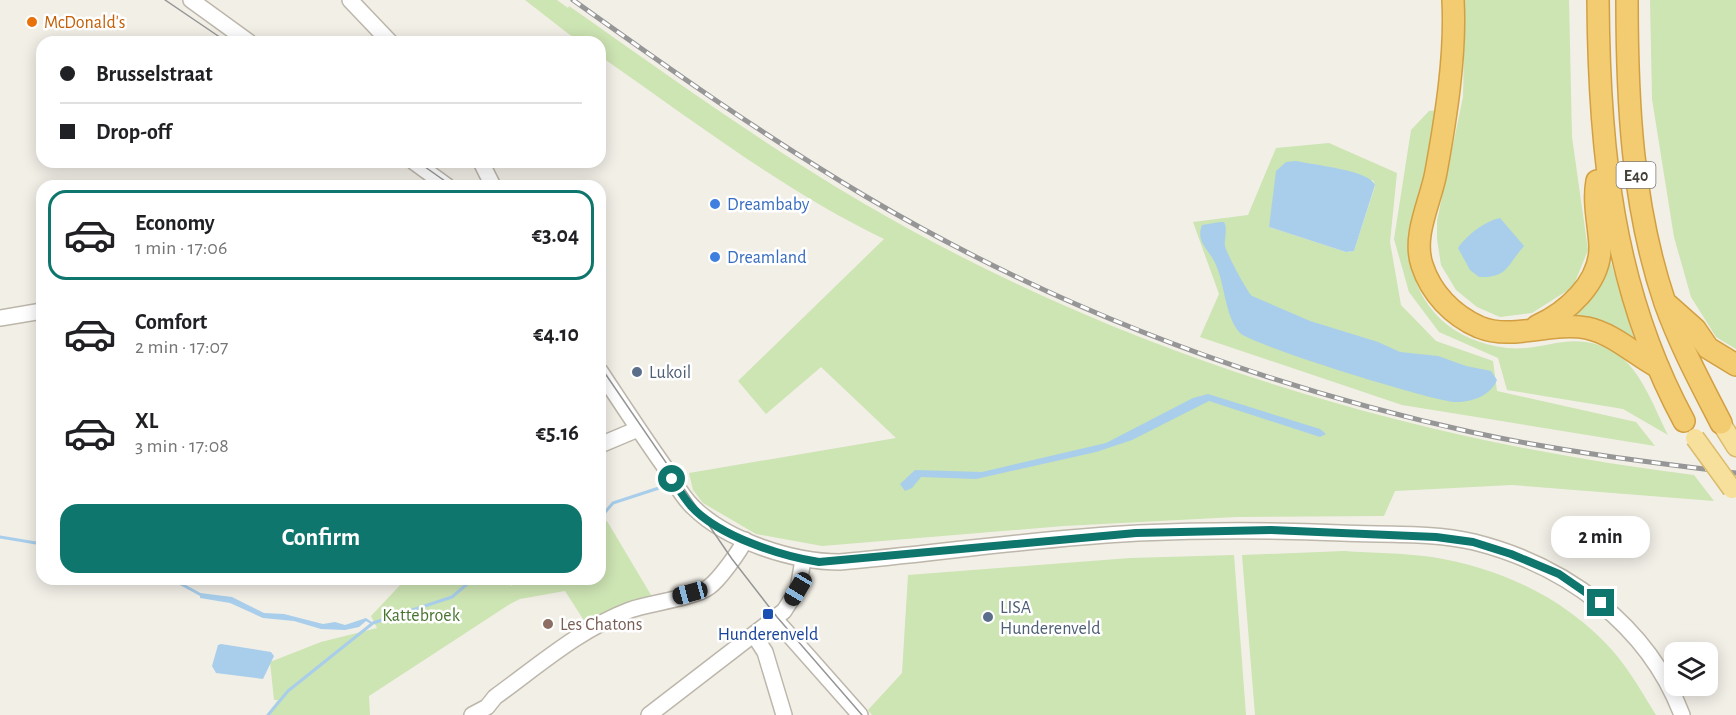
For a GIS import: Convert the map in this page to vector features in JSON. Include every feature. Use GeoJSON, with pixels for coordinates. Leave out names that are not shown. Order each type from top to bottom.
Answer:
{"type":"FeatureCollection","features":[{"type":"Feature","properties":{"kind":"highway"},"geometry":{"type":"LineString","coordinates":[[1454,0],[1448,105],[1436,175],[1420,234],[1421,264],[1437,295],[1450,310],[1481,328],[1503,333],[1570,327],[1586,328],[1614,338],[1633,354],[1658,367]]}},
{"type":"Feature","properties":{"kind":"highway","name":"E40"},"geometry":{"type":"LineString","coordinates":[[1598,0],[1599,88],[1604,142],[1610,200],[1622,258],[1658,367],[1690,430]]}},
{"type":"Feature","properties":{"kind":"highway","name":"E40"},"geometry":{"type":"LineString","coordinates":[[1627,0],[1629,105],[1637,183],[1646,236],[1665,303],[1687,357],[1721,423]]}},
{"type":"Feature","properties":{"kind":"highway"},"geometry":{"type":"LineString","coordinates":[[1528,330],[1551,320],[1571,304],[1594,272],[1600,250],[1595,190],[1604,142]]}},
{"type":"Feature","properties":{"kind":"highway"},"geometry":{"type":"LineString","coordinates":[[1665,303],[1695,329],[1708,348],[1736,365]]}},
{"type":"Feature","properties":{"kind":"main road","name":"E40"},"geometry":{"type":"LineString","coordinates":[[1721,423],[1734,445]]}},
{"type":"Feature","properties":{"kind":"main road","name":"E40"},"geometry":{"type":"LineString","coordinates":[[1690,430],[1734,491]]}},
{"type":"Feature","properties":{"kind":"street"},"geometry":{"type":"LineString","coordinates":[[191,0],[241,36]]}},
{"type":"Feature","properties":{"kind":"street"},"geometry":{"type":"LineString","coordinates":[[350,0],[384,36]]}},
{"type":"Feature","properties":{"kind":"street"},"geometry":{"type":"LineString","coordinates":[[422,168],[439,180]]}},
{"type":"Feature","properties":{"kind":"street"},"geometry":{"type":"LineString","coordinates":[[0,318],[36,312]]}},
{"type":"Feature","properties":{"kind":"street"},"geometry":{"type":"LineString","coordinates":[[606,380],[692,507],[717,525],[745,540],[803,560],[840,562],[1114,535],[1181,532],[1271,530],[1436,537],[1473,542],[1511,554],[1559,574],[1601,603],[1632,633],[1662,674],[1682,715]]}},
{"type":"Feature","properties":{"kind":"street"},"geometry":{"type":"LineString","coordinates":[[606,442],[638,429]]}},
{"type":"Feature","properties":{"kind":"street"},"geometry":{"type":"LineString","coordinates":[[472,715],[487,707],[495,698],[606,621],[631,610],[708,588],[741,549],[745,540]]}},
{"type":"Feature","properties":{"kind":"street"},"geometry":{"type":"LineString","coordinates":[[649,715],[784,611],[798,589],[803,560]]}},
{"type":"Feature","properties":{"kind":"street"},"geometry":{"type":"LineString","coordinates":[[776,619],[860,715]]}},
{"type":"Feature","properties":{"kind":"street"},"geometry":{"type":"LineString","coordinates":[[754,635],[765,652],[784,715]]}},
{"type":"Feature","properties":{"kind":"green space"},"geometry":{"type":"Polygon","coordinates":[[[525,0],[557,0],[568,8],[569,6],[714,108],[825,180],[960,256],[1059,303],[1161,345],[1264,381],[1370,412],[1476,438],[1585,459],[1694,475],[1714,501],[1512,485],[1395,491],[1384,516],[1236,517],[1064,526],[822,546],[756,534],[703,503],[693,490],[689,473],[896,438],[821,367],[766,414],[738,381],[884,239],[810,199],[774,176],[606,60],[606,36],[571,36],[525,0]]]}},
{"type":"Feature","properties":{"kind":"green space"},"geometry":{"type":"Polygon","coordinates":[[[1465,0],[1569,0],[1572,137],[1588,250],[1573,287],[1532,313],[1500,317],[1477,307],[1456,290],[1441,265],[1437,221],[1463,97],[1465,0]]]}},
{"type":"Feature","properties":{"kind":"green space"},"geometry":{"type":"Polygon","coordinates":[[[1650,0],[1736,0],[1736,349],[1716,337],[1691,297],[1674,237],[1652,99],[1650,0]]]}},
{"type":"Feature","properties":{"kind":"green space"},"geometry":{"type":"Polygon","coordinates":[[[1438,110],[1423,190],[1408,236],[1414,275],[1420,292],[1430,307],[1441,320],[1455,330],[1471,339],[1488,344],[1521,348],[1572,341],[1599,345],[1614,352],[1632,368],[1639,378],[1668,435],[1623,409],[1507,390],[1498,358],[1439,332],[1409,292],[1394,239],[1411,130],[1429,111],[1438,110]]]}},
{"type":"Feature","properties":{"kind":"green space"},"geometry":{"type":"Polygon","coordinates":[[[1329,143],[1397,173],[1390,242],[1401,305],[1436,341],[1493,361],[1497,391],[1636,422],[1655,446],[1402,405],[1200,337],[1219,294],[1193,222],[1248,215],[1276,148],[1329,143]],[[1373,180],[1269,227],[1346,252],[1354,251],[1375,186],[1373,180]]]}},
{"type":"Feature","properties":{"kind":"green space"},"geometry":{"type":"Polygon","coordinates":[[[1609,256],[1637,349],[1562,323],[1609,256]]]}},
{"type":"Feature","properties":{"kind":"green space","name":"Kattebroek"},"geometry":{"type":"Polygon","coordinates":[[[606,522],[651,595],[585,622],[565,591],[520,599],[369,696],[370,715],[267,715],[278,700],[274,700],[270,662],[321,642],[377,628],[371,616],[400,585],[606,585],[606,522]]]}},
{"type":"Feature","properties":{"kind":"green space"},"geometry":{"type":"Polygon","coordinates":[[[1344,551],[1432,557],[1458,562],[1483,569],[1530,588],[1574,615],[1612,650],[1630,673],[1656,715],[1255,715],[1242,555],[1344,551]]]}},
{"type":"Feature","properties":{"kind":"green space"},"geometry":{"type":"Polygon","coordinates":[[[1234,555],[1246,715],[872,715],[868,710],[902,673],[908,575],[1130,558],[1234,555]]]}},
{"type":"Feature","properties":{"kind":"water"},"geometry":{"type":"Polygon","coordinates":[[[1296,161],[1363,175],[1375,185],[1354,251],[1346,252],[1269,227],[1276,171],[1286,162],[1296,161]]]}},
{"type":"Feature","properties":{"kind":"water"},"geometry":{"type":"Polygon","coordinates":[[[1500,218],[1524,246],[1502,273],[1479,277],[1470,270],[1458,248],[1477,229],[1500,218]]]}},
{"type":"Feature","properties":{"kind":"water"},"geometry":{"type":"Polygon","coordinates":[[[1224,222],[1225,225],[1226,250],[1252,296],[1310,321],[1378,342],[1400,352],[1438,356],[1466,366],[1491,371],[1497,380],[1481,397],[1456,402],[1441,400],[1308,360],[1240,333],[1228,310],[1216,265],[1200,237],[1202,225],[1224,222]]]}},
{"type":"Feature","properties":{"kind":"water"},"geometry":{"type":"Polygon","coordinates":[[[1208,394],[1320,429],[1326,434],[1320,437],[1209,401],[1132,440],[1096,452],[976,479],[921,477],[912,488],[905,491],[900,484],[915,470],[982,472],[1106,443],[1193,398],[1208,394]]]}},
{"type":"Feature","properties":{"kind":"water"},"geometry":{"type":"Polygon","coordinates":[[[200,593],[232,597],[264,613],[284,614],[323,624],[335,622],[345,625],[366,618],[373,623],[366,621],[359,627],[345,630],[321,629],[294,621],[263,618],[230,603],[200,598],[200,593]]]}},
{"type":"Feature","properties":{"kind":"water"},"geometry":{"type":"Polygon","coordinates":[[[218,645],[271,652],[274,656],[263,679],[216,673],[212,666],[218,645]]]}},
{"type":"Feature","properties":{"kind":"waterway"},"geometry":{"type":"LineString","coordinates":[[606,511],[613,503],[662,487]]}},
{"type":"Feature","properties":{"kind":"waterway"},"geometry":{"type":"LineString","coordinates":[[0,537],[36,543]]}},
{"type":"Feature","properties":{"kind":"waterway"},"geometry":{"type":"LineString","coordinates":[[183,585],[203,596]]}},
{"type":"Feature","properties":{"kind":"waterway"},"geometry":{"type":"LineString","coordinates":[[268,715],[288,691],[373,623],[452,597],[466,585]]}},
{"type":"Feature","properties":{"kind":"tram line"},"geometry":{"type":"LineString","coordinates":[[165,0],[218,36]]}},
{"type":"Feature","properties":{"kind":"tram line"},"geometry":{"type":"LineString","coordinates":[[426,168],[444,180]]}},
{"type":"Feature","properties":{"kind":"tram line"},"geometry":{"type":"LineString","coordinates":[[606,375],[732,559],[777,617],[862,715]]}},
{"type":"Feature","properties":{"kind":"railway"},"geometry":{"type":"LineString","coordinates":[[573,0],[753,126],[865,196],[1009,273],[1159,338],[1313,391],[1471,432],[1570,450],[1736,473]]}},
{"type":"Feature","properties":{"kind":"place","name":"McDonald's"},"geometry":{"type":"Point","coordinates":[32,22]}},
{"type":"Feature","properties":{"kind":"place","name":"Dreambaby"},"geometry":{"type":"Point","coordinates":[715,204]}},
{"type":"Feature","properties":{"kind":"place","name":"Dreamland"},"geometry":{"type":"Point","coordinates":[715,257]}},
{"type":"Feature","properties":{"kind":"place","name":"Lukoil"},"geometry":{"type":"Point","coordinates":[637,372]}},
{"type":"Feature","properties":{"kind":"place","name":"Hunderenveld"},"geometry":{"type":"Point","coordinates":[768,614]}},
{"type":"Feature","properties":{"kind":"place","name":"LISA Hunderenveld"},"geometry":{"type":"Point","coordinates":[988,617]}},
{"type":"Feature","properties":{"kind":"place","name":"Les Chatons"},"geometry":{"type":"Point","coordinates":[548,624]}},
{"type":"Feature","properties":{"kind":"route"},"geometry":{"type":"LineString","coordinates":[[672,479],[692,507],[717,525],[745,540],[803,560],[840,562],[1136,533],[1271,530],[1436,537],[1473,542],[1511,554],[1559,574],[1601,603]]}}]}
